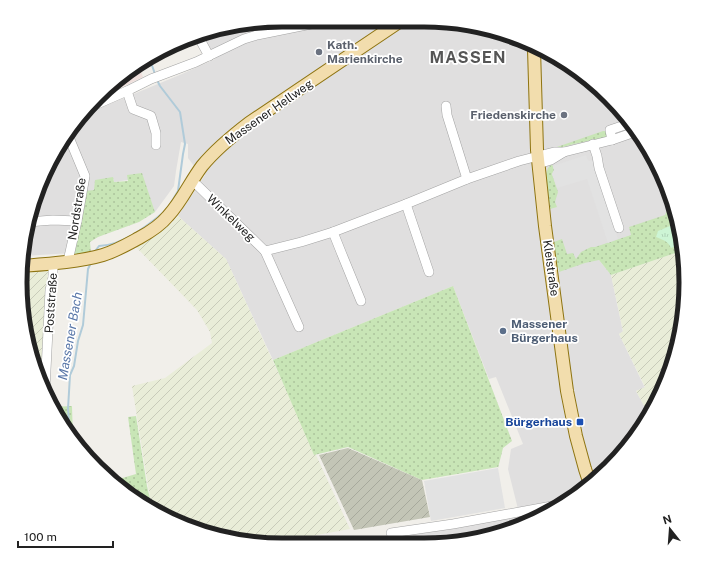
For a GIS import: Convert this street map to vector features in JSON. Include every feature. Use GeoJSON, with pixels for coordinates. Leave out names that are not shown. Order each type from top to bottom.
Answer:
{"type":"FeatureCollection","features":[{"type":"Feature","properties":{"kind":"main road","name":"Massener Hellweg"},"geometry":{"type":"LineString","coordinates":[[28,265],[68,262],[110,253],[150,232],[168,218],[202,167],[227,141],[250,123],[392,27]]}},
{"type":"Feature","properties":{"kind":"main road","name":"Kleistraße"},"geometry":{"type":"LineString","coordinates":[[534,52],[538,160],[545,226],[567,391],[576,436],[588,478]]}},
{"type":"Feature","properties":{"kind":"street"},"geometry":{"type":"LineString","coordinates":[[102,102],[151,79],[209,56],[244,39],[257,34],[294,27]]}},
{"type":"Feature","properties":{"kind":"street"},"geometry":{"type":"LineString","coordinates":[[201,41],[209,56]]}},
{"type":"Feature","properties":{"kind":"street"},"geometry":{"type":"LineString","coordinates":[[127,91],[133,108],[151,116],[156,133],[156,145]]}},
{"type":"Feature","properties":{"kind":"street"},"geometry":{"type":"LineString","coordinates":[[446,106],[447,115],[467,179]]}},
{"type":"Feature","properties":{"kind":"street"},"geometry":{"type":"LineString","coordinates":[[612,140],[610,130],[625,125]]}},
{"type":"Feature","properties":{"kind":"street","name":"Winkelweg"},"geometry":{"type":"LineString","coordinates":[[265,251],[333,232],[467,179],[538,160],[554,152],[564,152],[612,140],[631,134]]}},
{"type":"Feature","properties":{"kind":"street","name":"Nordstraße"},"geometry":{"type":"LineString","coordinates":[[68,262],[85,176],[70,141]]}},
{"type":"Feature","properties":{"kind":"street"},"geometry":{"type":"LineString","coordinates":[[593,144],[599,168],[619,228]]}},
{"type":"Feature","properties":{"kind":"street","name":"Winkelweg"},"geometry":{"type":"LineString","coordinates":[[197,185],[265,251],[299,327]]}},
{"type":"Feature","properties":{"kind":"street"},"geometry":{"type":"LineString","coordinates":[[406,204],[429,272]]}},
{"type":"Feature","properties":{"kind":"street"},"geometry":{"type":"LineString","coordinates":[[35,221],[53,220],[77,221]]}},
{"type":"Feature","properties":{"kind":"street"},"geometry":{"type":"LineString","coordinates":[[333,232],[361,301]]}},
{"type":"Feature","properties":{"kind":"street","name":"Poststraße"},"geometry":{"type":"LineString","coordinates":[[46,379],[50,290],[53,278],[54,263]]}},
{"type":"Feature","properties":{"kind":"street"},"geometry":{"type":"LineString","coordinates":[[391,533],[453,524],[545,507]]}},
{"type":"Feature","properties":{"kind":"shaded area"},"geometry":{"type":"Polygon","coordinates":[[[282,27],[424,27],[457,29],[506,41],[537,53],[565,70],[592,90],[616,114],[645,155],[660,185],[672,223],[599,260],[611,275],[623,332],[619,334],[645,388],[636,391],[646,409],[616,451],[592,475],[551,504],[521,519],[473,533],[457,536],[398,538],[488,521],[520,517],[508,469],[511,449],[523,444],[496,377],[489,379],[453,286],[273,360],[226,259],[178,216],[205,175],[194,166],[188,158],[188,144],[181,142],[174,186],[155,212],[141,173],[128,180],[114,182],[113,177],[95,190],[73,253],[29,256],[36,216],[53,169],[70,141],[93,111],[215,59],[206,39],[249,29],[257,29],[258,31],[282,27]]]}},
{"type":"Feature","properties":{"kind":"shaded area"},"geometry":{"type":"Polygon","coordinates":[[[140,71],[143,77],[112,92],[140,71]]]}},
{"type":"Feature","properties":{"kind":"shaded area"},"geometry":{"type":"Polygon","coordinates":[[[586,155],[588,161],[593,160],[618,239],[608,243],[587,179],[557,188],[552,174],[554,170],[553,166],[586,155]]]}},
{"type":"Feature","properties":{"kind":"shaded area"},"geometry":{"type":"Polygon","coordinates":[[[178,216],[226,259],[350,529],[300,538],[249,536],[216,529],[185,519],[151,501],[132,386],[165,378],[212,343],[210,332],[197,310],[136,247],[172,223],[178,216]]]}},
{"type":"Feature","properties":{"kind":"shaded area"},"geometry":{"type":"Polygon","coordinates":[[[677,252],[679,282],[677,316],[674,332],[660,380],[646,409],[636,391],[645,387],[619,334],[623,331],[611,275],[677,252]]]}},
{"type":"Feature","properties":{"kind":"shaded area"},"geometry":{"type":"Polygon","coordinates":[[[48,271],[43,372],[36,349],[29,316],[28,273],[48,271]]]}},
{"type":"Feature","properties":{"kind":"shaded area"},"geometry":{"type":"Polygon","coordinates":[[[348,448],[422,480],[430,517],[354,530],[319,455],[348,448]]]}},
{"type":"Feature","properties":{"kind":"shaded area"},"geometry":{"type":"Polygon","coordinates":[[[498,468],[505,508],[431,521],[424,481],[498,468]]]}},
{"type":"Feature","properties":{"kind":"green space"},"geometry":{"type":"Polygon","coordinates":[[[277,27],[258,31],[257,29],[277,27]]]}},
{"type":"Feature","properties":{"kind":"green space"},"geometry":{"type":"Polygon","coordinates":[[[603,131],[607,131],[608,137],[548,151],[549,148],[554,148],[603,131]]]}},
{"type":"Feature","properties":{"kind":"green space"},"geometry":{"type":"Polygon","coordinates":[[[552,164],[554,170],[552,174],[558,192],[555,202],[557,207],[550,209],[546,174],[548,168],[552,164]]]}},
{"type":"Feature","properties":{"kind":"green space"},"geometry":{"type":"Polygon","coordinates":[[[142,173],[155,212],[139,222],[98,237],[90,242],[91,253],[76,256],[73,253],[85,191],[94,190],[95,180],[113,177],[114,182],[128,181],[127,175],[142,173]]]}},
{"type":"Feature","properties":{"kind":"green space"},"geometry":{"type":"Polygon","coordinates":[[[668,209],[677,252],[611,275],[599,260],[559,272],[554,242],[562,239],[567,254],[573,253],[576,259],[581,252],[591,247],[631,235],[629,227],[665,215],[668,209]]]}},
{"type":"Feature","properties":{"kind":"green space"},"geometry":{"type":"Polygon","coordinates":[[[672,226],[676,246],[671,248],[667,242],[656,237],[658,231],[672,226]]]}},
{"type":"Feature","properties":{"kind":"green space"},"geometry":{"type":"Polygon","coordinates":[[[453,286],[512,441],[503,448],[498,468],[422,480],[348,447],[314,455],[273,360],[453,286]]]}},
{"type":"Feature","properties":{"kind":"green space"},"geometry":{"type":"Polygon","coordinates":[[[72,406],[73,428],[70,424],[59,407],[72,406]]]}},
{"type":"Feature","properties":{"kind":"green space"},"geometry":{"type":"Polygon","coordinates":[[[136,416],[151,501],[119,479],[136,474],[128,417],[136,416]]]}},
{"type":"Feature","properties":{"kind":"waterway","name":"Massener Bach"},"geometry":{"type":"LineString","coordinates":[[151,63],[155,74]]}},
{"type":"Feature","properties":{"kind":"waterway","name":"Massener Bach"},"geometry":{"type":"LineString","coordinates":[[157,80],[180,112],[185,144],[178,191],[168,208]]}},
{"type":"Feature","properties":{"kind":"waterway","name":"Massener Bach"},"geometry":{"type":"LineString","coordinates":[[96,250],[99,246],[117,242],[134,234],[150,224],[164,212]]}},
{"type":"Feature","properties":{"kind":"waterway","name":"Massener Bach"},"geometry":{"type":"LineString","coordinates":[[69,423],[68,409],[70,375],[74,366],[78,341],[83,325],[88,269],[90,265]]}},
{"type":"Feature","properties":{"kind":"place","name":"Kath. Marienkirche"},"geometry":{"type":"Point","coordinates":[319,52]}},
{"type":"Feature","properties":{"kind":"place","name":"Friedenskirche"},"geometry":{"type":"Point","coordinates":[564,115]}},
{"type":"Feature","properties":{"kind":"place","name":"Massener Bürgerhaus"},"geometry":{"type":"Point","coordinates":[503,331]}},
{"type":"Feature","properties":{"kind":"place","name":"Bürgerhaus"},"geometry":{"type":"Point","coordinates":[580,422]}},
{"type":"Feature","properties":{"kind":"district","name":"MASSEN"},"geometry":{"type":"Point","coordinates":[468,57]}}]}
